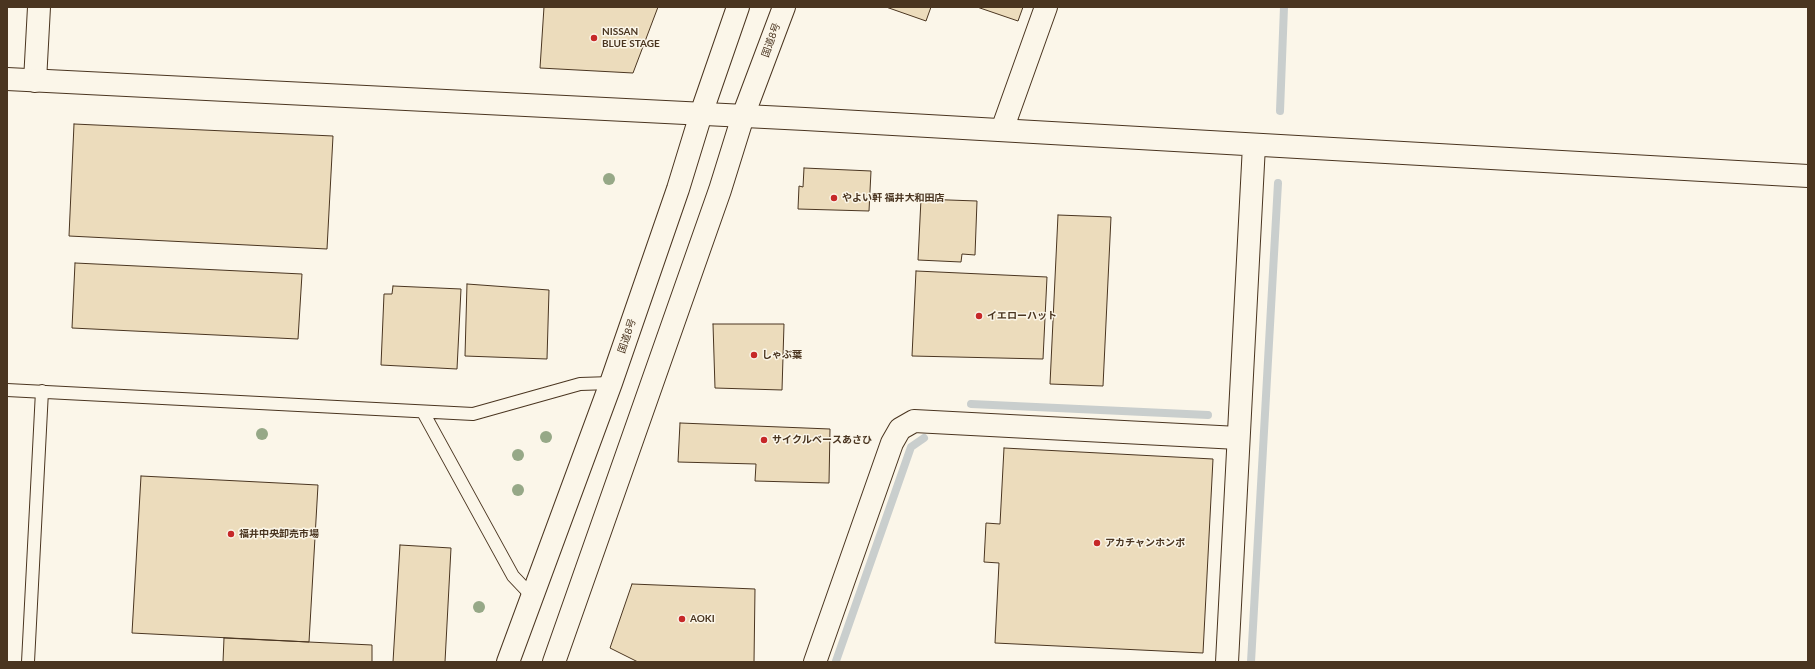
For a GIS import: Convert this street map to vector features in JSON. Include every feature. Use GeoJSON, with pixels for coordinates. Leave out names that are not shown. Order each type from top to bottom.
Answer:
{"type":"FeatureCollection","features":[{"type":"Feature","properties":{"kind":"main road"},"geometry":{"type":"LineString","coordinates":[[35,81],[39,7]]}},
{"type":"Feature","properties":{"kind":"main road","name":"国道8号"},"geometry":{"type":"LineString","coordinates":[[508,662],[531,595],[611,383],[678,189],[700,114],[738,7]]}},
{"type":"Feature","properties":{"kind":"main road","name":"国道8号"},"geometry":{"type":"LineString","coordinates":[[559,661],[717,198],[743,116],[784,7]]}},
{"type":"Feature","properties":{"kind":"main road"},"geometry":{"type":"LineString","coordinates":[[1002,130],[1046,7]]}},
{"type":"Feature","properties":{"kind":"main road"},"geometry":{"type":"LineString","coordinates":[[7,79],[743,116],[1808,176]]}},
{"type":"Feature","properties":{"kind":"main road"},"geometry":{"type":"LineString","coordinates":[[1227,662],[1254,145]]}},
{"type":"Feature","properties":{"kind":"main road"},"geometry":{"type":"LineString","coordinates":[[815,662],[892,444],[900,429],[914,421],[1238,438]]}},
{"type":"Feature","properties":{"kind":"lane"},"geometry":{"type":"LineString","coordinates":[[7,390],[473,414],[580,384],[611,383]]}},
{"type":"Feature","properties":{"kind":"lane"},"geometry":{"type":"LineString","coordinates":[[28,662],[42,392]]}},
{"type":"Feature","properties":{"kind":"lane"},"geometry":{"type":"LineString","coordinates":[[422,412],[513,576],[531,595]]}},
{"type":"Feature","properties":{"kind":"building","name":"NISSAN BLUE STAGE"},"geometry":{"type":"Polygon","coordinates":[[[544,7],[658,7],[633,73],[540,68],[544,7]]]}},
{"type":"Feature","properties":{"kind":"building"},"geometry":{"type":"Polygon","coordinates":[[[886,7],[931,7],[926,21],[886,7]]]}},
{"type":"Feature","properties":{"kind":"building"},"geometry":{"type":"Polygon","coordinates":[[[977,7],[1023,7],[1018,21],[977,7]]]}},
{"type":"Feature","properties":{"kind":"building"},"geometry":{"type":"Polygon","coordinates":[[[74,124],[333,136],[327,249],[69,236],[74,124]]]}},
{"type":"Feature","properties":{"kind":"building","name":"やよい軒 福井大和田店"},"geometry":{"type":"Polygon","coordinates":[[[804,168],[871,171],[869,211],[798,209],[799,186],[803,187],[804,168]]]}},
{"type":"Feature","properties":{"kind":"building"},"geometry":{"type":"Polygon","coordinates":[[[921,199],[977,201],[975,255],[962,254],[961,262],[918,260],[921,199]]]}},
{"type":"Feature","properties":{"kind":"building"},"geometry":{"type":"Polygon","coordinates":[[[1058,215],[1111,217],[1103,386],[1050,384],[1058,215]]]}},
{"type":"Feature","properties":{"kind":"building"},"geometry":{"type":"Polygon","coordinates":[[[75,263],[302,274],[298,339],[72,328],[75,263]]]}},
{"type":"Feature","properties":{"kind":"building","name":"イエローハット"},"geometry":{"type":"Polygon","coordinates":[[[916,271],[1047,277],[1043,359],[912,356],[916,271]]]}},
{"type":"Feature","properties":{"kind":"building"},"geometry":{"type":"Polygon","coordinates":[[[467,284],[549,290],[547,359],[465,356],[467,284]]]}},
{"type":"Feature","properties":{"kind":"building"},"geometry":{"type":"Polygon","coordinates":[[[393,286],[461,289],[457,369],[381,365],[384,294],[392,294],[393,286]]]}},
{"type":"Feature","properties":{"kind":"building"},"geometry":{"type":"Polygon","coordinates":[[[713,324],[784,324],[782,390],[715,388],[713,324]]]}},
{"type":"Feature","properties":{"kind":"building"},"geometry":{"type":"Polygon","coordinates":[[[680,423],[830,429],[829,483],[755,481],[756,464],[678,462],[680,423]]]}},
{"type":"Feature","properties":{"kind":"building","name":"アカチャンホンポ"},"geometry":{"type":"Polygon","coordinates":[[[1004,448],[1213,459],[1203,653],[995,643],[999,563],[984,562],[986,523],[1000,524],[1004,448]]]}},
{"type":"Feature","properties":{"kind":"building"},"geometry":{"type":"Polygon","coordinates":[[[141,476],[318,485],[309,642],[132,633],[141,476]]]}},
{"type":"Feature","properties":{"kind":"building"},"geometry":{"type":"Polygon","coordinates":[[[400,545],[451,548],[445,662],[393,662],[400,545]]]}},
{"type":"Feature","properties":{"kind":"building"},"geometry":{"type":"Polygon","coordinates":[[[632,584],[755,589],[754,662],[638,662],[610,648],[632,584]]]}},
{"type":"Feature","properties":{"kind":"building"},"geometry":{"type":"Polygon","coordinates":[[[224,638],[372,645],[372,662],[223,662],[224,638]]]}},
{"type":"Feature","properties":{"kind":"waterway"},"geometry":{"type":"LineString","coordinates":[[1280,111],[1284,7]]}},
{"type":"Feature","properties":{"kind":"waterway"},"geometry":{"type":"LineString","coordinates":[[1251,662],[1278,183]]}},
{"type":"Feature","properties":{"kind":"waterway"},"geometry":{"type":"LineString","coordinates":[[971,404],[1208,415]]}},
{"type":"Feature","properties":{"kind":"waterway"},"geometry":{"type":"LineString","coordinates":[[836,661],[911,447],[924,438]]}},
{"type":"Feature","properties":{"kind":"place","name":"NISSAN BLUE STAGE"},"geometry":{"type":"Point","coordinates":[594,38]}},
{"type":"Feature","properties":{"kind":"place","name":"やよい軒 福井大和田店"},"geometry":{"type":"Point","coordinates":[834,198]}},
{"type":"Feature","properties":{"kind":"place","name":"イエローハット"},"geometry":{"type":"Point","coordinates":[979,316]}},
{"type":"Feature","properties":{"kind":"place","name":"しゃぶ葉"},"geometry":{"type":"Point","coordinates":[754,355]}},
{"type":"Feature","properties":{"kind":"place","name":"サイクルベースあさひ"},"geometry":{"type":"Point","coordinates":[764,440]}},
{"type":"Feature","properties":{"kind":"place","name":"福井中央卸売市場"},"geometry":{"type":"Point","coordinates":[231,534]}},
{"type":"Feature","properties":{"kind":"place","name":"アカチャンホンポ"},"geometry":{"type":"Point","coordinates":[1097,543]}},
{"type":"Feature","properties":{"kind":"place","name":"AOKI"},"geometry":{"type":"Point","coordinates":[682,619]}}]}
